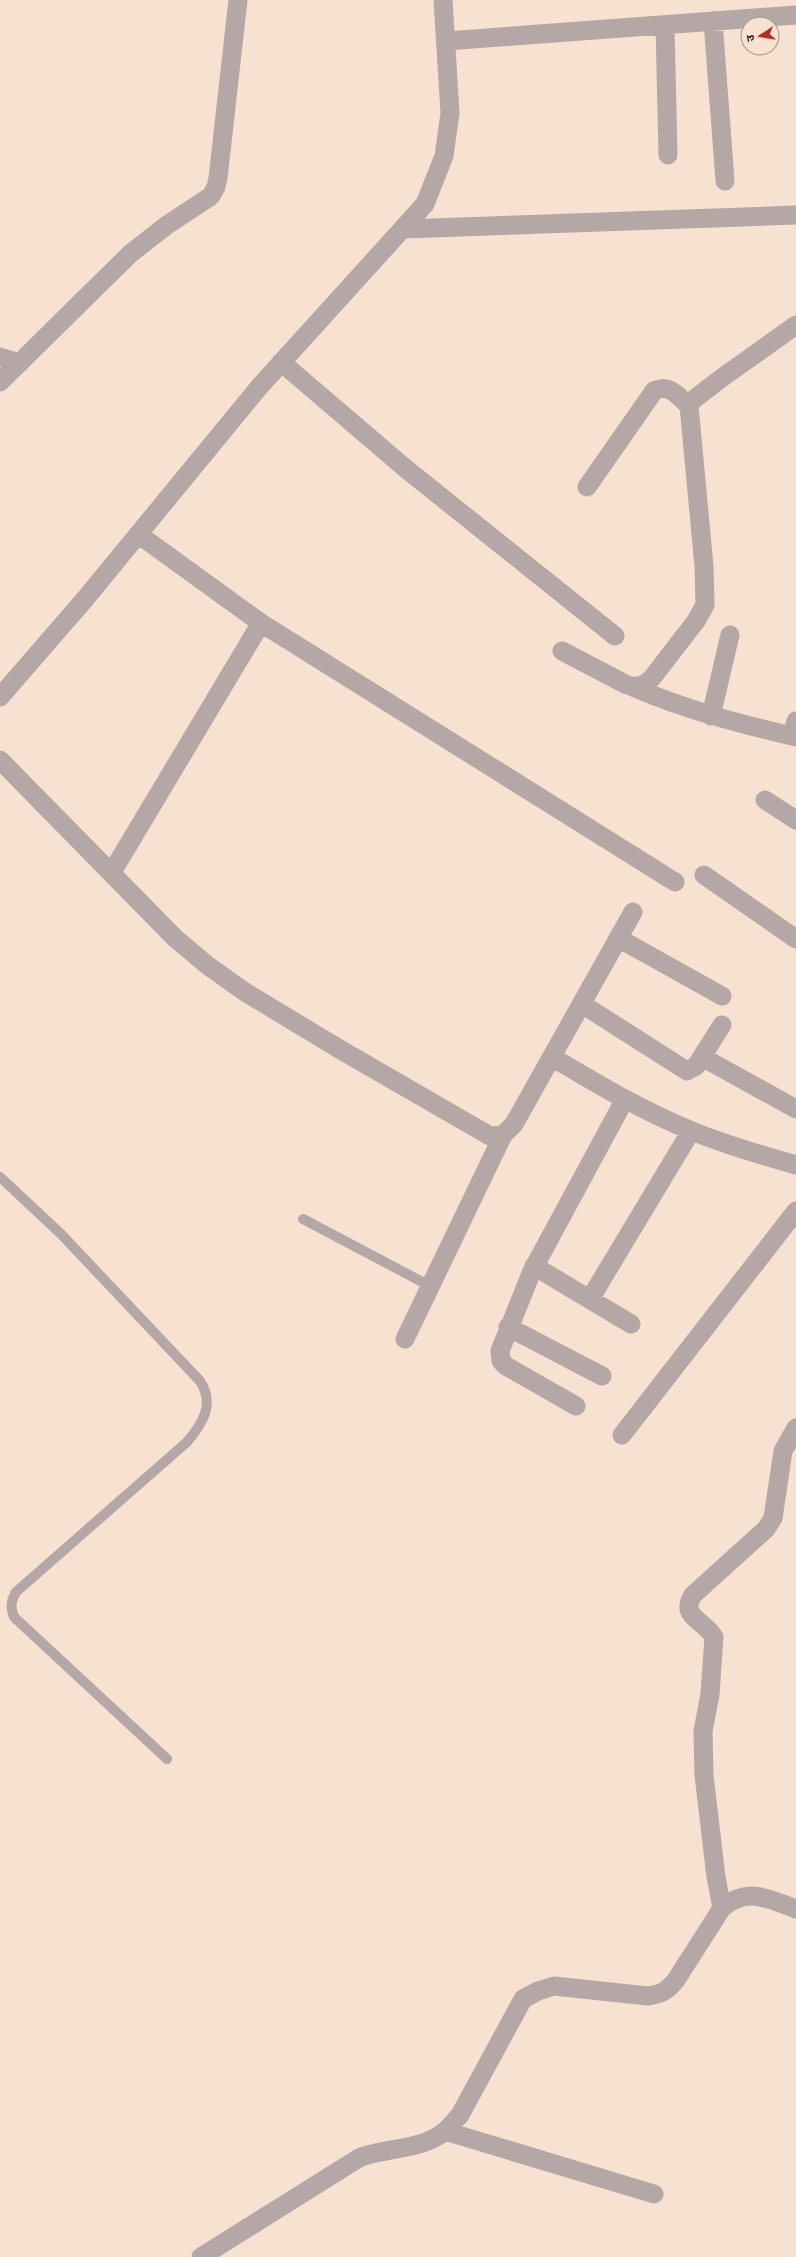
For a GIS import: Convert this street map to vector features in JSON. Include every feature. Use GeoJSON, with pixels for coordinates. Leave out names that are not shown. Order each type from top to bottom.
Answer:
{"type":"FeatureCollection","features":[{"type":"Feature","properties":{"kind":"street"},"geometry":{"type":"LineString","coordinates":[[0,382],[130,254],[167,225],[214,193],[218,178],[238,0]]}},
{"type":"Feature","properties":{"kind":"street"},"geometry":{"type":"LineString","coordinates":[[0,697],[281,362],[404,229],[424,204],[444,156],[450,113],[443,0]]}},
{"type":"Feature","properties":{"kind":"street"},"geometry":{"type":"LineString","coordinates":[[446,41],[796,15]]}},
{"type":"Feature","properties":{"kind":"street"},"geometry":{"type":"LineString","coordinates":[[713,21],[724,181]]}},
{"type":"Feature","properties":{"kind":"street"},"geometry":{"type":"LineString","coordinates":[[665,25],[668,155]]}},
{"type":"Feature","properties":{"kind":"street"},"geometry":{"type":"LineString","coordinates":[[404,229],[796,215]]}},
{"type":"Feature","properties":{"kind":"street"},"geometry":{"type":"LineString","coordinates":[[633,687],[646,684],[652,678],[696,622],[705,605],[704,566],[688,415],[689,406],[693,400],[723,377],[796,325]]}},
{"type":"Feature","properties":{"kind":"street"},"geometry":{"type":"LineString","coordinates":[[0,357],[20,363]]}},
{"type":"Feature","properties":{"kind":"street"},"geometry":{"type":"LineString","coordinates":[[281,362],[405,468],[615,636]]}},
{"type":"Feature","properties":{"kind":"street"},"geometry":{"type":"LineString","coordinates":[[587,487],[654,391],[660,388],[671,390],[689,406]]}},
{"type":"Feature","properties":{"kind":"street"},"geometry":{"type":"LineString","coordinates":[[138,534],[261,623],[675,882]]}},
{"type":"Feature","properties":{"kind":"street"},"geometry":{"type":"LineString","coordinates":[[112,872],[261,623]]}},
{"type":"Feature","properties":{"kind":"street"},"geometry":{"type":"LineString","coordinates":[[711,716],[730,635]]}},
{"type":"Feature","properties":{"kind":"street"},"geometry":{"type":"LineString","coordinates":[[562,651],[633,687],[667,702],[711,716],[795,731]]}},
{"type":"Feature","properties":{"kind":"street"},"geometry":{"type":"LineString","coordinates":[[0,760],[112,872],[175,938],[207,965],[245,992],[478,1130],[490,1136],[503,1135]]}},
{"type":"Feature","properties":{"kind":"street"},"geometry":{"type":"LineString","coordinates":[[764,800],[796,820]]}},
{"type":"Feature","properties":{"kind":"street"},"geometry":{"type":"LineString","coordinates":[[704,875],[796,939]]}},
{"type":"Feature","properties":{"kind":"street"},"geometry":{"type":"LineString","coordinates":[[405,1339],[503,1135],[514,1124],[633,912]]}},
{"type":"Feature","properties":{"kind":"street"},"geometry":{"type":"LineString","coordinates":[[618,938],[722,996]]}},
{"type":"Feature","properties":{"kind":"street"},"geometry":{"type":"LineString","coordinates":[[582,1004],[682,1069],[691,1070],[702,1057],[722,1025]]}},
{"type":"Feature","properties":{"kind":"street"},"geometry":{"type":"LineString","coordinates":[[552,1057],[625,1099],[691,1131],[751,1152],[796,1165]]}},
{"type":"Feature","properties":{"kind":"street"},"geometry":{"type":"LineString","coordinates":[[702,1057],[796,1108]]}},
{"type":"Feature","properties":{"kind":"street"},"geometry":{"type":"LineString","coordinates":[[576,1406],[506,1366],[501,1361],[500,1351],[508,1327],[534,1266],[625,1099]]}},
{"type":"Feature","properties":{"kind":"street"},"geometry":{"type":"LineString","coordinates":[[590,1299],[691,1131]]}},
{"type":"Feature","properties":{"kind":"street"},"geometry":{"type":"LineString","coordinates":[[622,1435],[796,1211]]}},
{"type":"Feature","properties":{"kind":"street"},"geometry":{"type":"LineString","coordinates":[[534,1266],[632,1324]]}},
{"type":"Feature","properties":{"kind":"street"},"geometry":{"type":"LineString","coordinates":[[508,1327],[602,1376]]}},
{"type":"Feature","properties":{"kind":"street"},"geometry":{"type":"LineString","coordinates":[[722,1908],[716,1877],[703,1731],[710,1694],[714,1637],[690,1613],[688,1605],[693,1595],[766,1529],[774,1511],[783,1451],[796,1428]]}},
{"type":"Feature","properties":{"kind":"street"},"geometry":{"type":"LineString","coordinates":[[202,2257],[359,2158],[419,2144],[445,2131],[460,2115],[523,1999],[538,1991],[554,1986],[648,1996],[667,1991],[722,1908],[739,1897],[753,1895],[796,1909]]}},
{"type":"Feature","properties":{"kind":"street"},"geometry":{"type":"LineString","coordinates":[[445,2131],[654,2194]]}},
{"type":"Feature","properties":{"kind":"lane"},"geometry":{"type":"LineString","coordinates":[[0,1177],[61,1234],[200,1381],[206,1390],[206,1412],[203,1422],[187,1442],[16,1592],[11,1600],[11,1609],[14,1617],[167,1759]]}},
{"type":"Feature","properties":{"kind":"lane"},"geometry":{"type":"LineString","coordinates":[[303,1219],[430,1286]]}}]}
